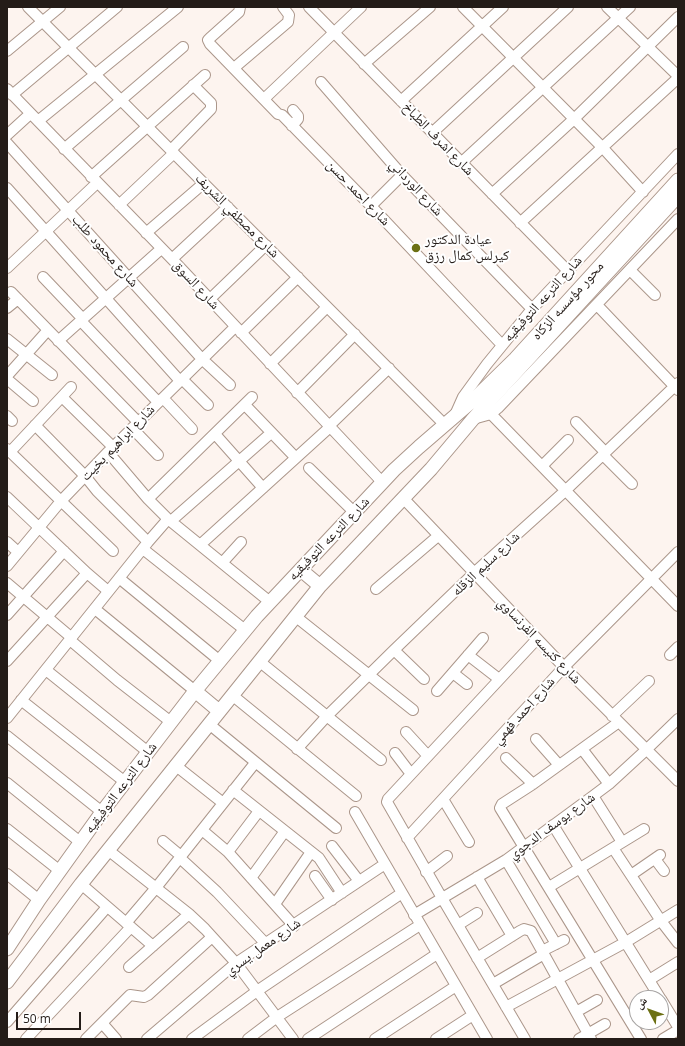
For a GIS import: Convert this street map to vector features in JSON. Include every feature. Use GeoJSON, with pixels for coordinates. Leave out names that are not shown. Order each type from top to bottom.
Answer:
{"type":"FeatureCollection","features":[{"type":"Feature","properties":{"kind":"main road","name":"محور مؤسسه الزكاه"},"geometry":{"type":"LineString","coordinates":[[450,421],[515,359],[678,180]]}},
{"type":"Feature","properties":{"kind":"main road","name":"محور مؤسسه الزكاه"},"geometry":{"type":"LineString","coordinates":[[473,419],[678,196]]}},
{"type":"Feature","properties":{"kind":"main road","name":"شارع الترعه التوفيقيه"},"geometry":{"type":"LineString","coordinates":[[7,982],[80,884],[295,616],[320,586],[444,455],[473,419]]}},
{"type":"Feature","properties":{"kind":"main road","name":"شارع الترعه التوفيقيه"},"geometry":{"type":"LineString","coordinates":[[7,949],[39,900],[102,812],[195,691],[245,630],[407,458],[450,421]]}},
{"type":"Feature","properties":{"kind":"main road"},"geometry":{"type":"LineString","coordinates":[[301,570],[320,586]]}},
{"type":"Feature","properties":{"kind":"main road"},"geometry":{"type":"LineString","coordinates":[[195,691],[219,711]]}},
{"type":"Feature","properties":{"kind":"street","name":"شارع مصطفي الشريف"},"geometry":{"type":"LineString","coordinates":[[28,7],[389,368],[450,421]]}},
{"type":"Feature","properties":{"kind":"street"},"geometry":{"type":"LineString","coordinates":[[7,51],[60,7]]}},
{"type":"Feature","properties":{"kind":"street"},"geometry":{"type":"LineString","coordinates":[[10,92],[117,7]]}},
{"type":"Feature","properties":{"kind":"street"},"geometry":{"type":"LineString","coordinates":[[7,135],[34,118],[95,74],[178,7]]}},
{"type":"Feature","properties":{"kind":"street","name":"شارع احمد حسن"},"geometry":{"type":"LineString","coordinates":[[240,7],[239,12],[208,40],[210,44],[371,206],[502,345]]}},
{"type":"Feature","properties":{"kind":"street","name":"شارع اشرف الطباخ"},"geometry":{"type":"LineString","coordinates":[[309,7],[568,271]]}},
{"type":"Feature","properties":{"kind":"street"},"geometry":{"type":"LineString","coordinates":[[264,99],[362,7]]}},
{"type":"Feature","properties":{"kind":"street"},"geometry":{"type":"LineString","coordinates":[[364,64],[430,7]]}},
{"type":"Feature","properties":{"kind":"street"},"geometry":{"type":"LineString","coordinates":[[463,7],[603,148],[642,192]]}},
{"type":"Feature","properties":{"kind":"street"},"geometry":{"type":"LineString","coordinates":[[401,101],[503,7]]}},
{"type":"Feature","properties":{"kind":"street"},"geometry":{"type":"LineString","coordinates":[[432,132],[568,7]]}},
{"type":"Feature","properties":{"kind":"street"},"geometry":{"type":"LineString","coordinates":[[520,223],[603,148],[678,77],[607,7]]}},
{"type":"Feature","properties":{"kind":"street"},"geometry":{"type":"LineString","coordinates":[[461,163],[630,7]]}},
{"type":"Feature","properties":{"kind":"street"},"geometry":{"type":"LineString","coordinates":[[234,68],[288,22],[290,17],[287,8]]}},
{"type":"Feature","properties":{"kind":"street"},"geometry":{"type":"LineString","coordinates":[[492,194],[574,119],[678,17]]}},
{"type":"Feature","properties":{"kind":"street"},"geometry":{"type":"LineString","coordinates":[[64,149],[183,47]]}},
{"type":"Feature","properties":{"kind":"street"},"geometry":{"type":"LineString","coordinates":[[7,268],[68,210],[94,180],[147,126],[205,75]]}},
{"type":"Feature","properties":{"kind":"street","name":"شارع الورداني"},"geometry":{"type":"LineString","coordinates":[[321,82],[402,175],[532,309]]}},
{"type":"Feature","properties":{"kind":"street"},"geometry":{"type":"LineString","coordinates":[[119,205],[172,152],[211,109],[211,103],[194,85]]}},
{"type":"Feature","properties":{"kind":"street","name":"شارع السوق"},"geometry":{"type":"LineString","coordinates":[[10,92],[172,259],[383,483]]}},
{"type":"Feature","properties":{"kind":"street"},"geometry":{"type":"LineString","coordinates":[[292,126],[298,119],[298,116],[293,110]]}},
{"type":"Feature","properties":{"kind":"street","name":"شارع محمود طلب"},"geometry":{"type":"LineString","coordinates":[[7,143],[202,359],[230,385]]}},
{"type":"Feature","properties":{"kind":"street","name":"شارع الترعه التوفيقيه"},"geometry":{"type":"LineString","coordinates":[[450,421],[463,397],[502,345],[532,309],[678,154]]}},
{"type":"Feature","properties":{"kind":"street"},"geometry":{"type":"LineString","coordinates":[[371,206],[402,175]]}},
{"type":"Feature","properties":{"kind":"street"},"geometry":{"type":"LineString","coordinates":[[146,233],[204,183]]}},
{"type":"Feature","properties":{"kind":"street"},"geometry":{"type":"LineString","coordinates":[[7,188],[181,380],[208,405]]}},
{"type":"Feature","properties":{"kind":"street"},"geometry":{"type":"LineString","coordinates":[[172,259],[228,207]]}},
{"type":"Feature","properties":{"kind":"street"},"geometry":{"type":"LineString","coordinates":[[473,419],[491,414],[498,408],[630,270],[676,225]]}},
{"type":"Feature","properties":{"kind":"street"},"geometry":{"type":"LineString","coordinates":[[210,299],[266,245]]}},
{"type":"Feature","properties":{"kind":"street"},"geometry":{"type":"LineString","coordinates":[[58,341],[161,249]]}},
{"type":"Feature","properties":{"kind":"street"},"geometry":{"type":"LineString","coordinates":[[630,270],[655,295]]}},
{"type":"Feature","properties":{"kind":"street"},"geometry":{"type":"LineString","coordinates":[[43,277],[82,320],[160,400],[192,429]]}},
{"type":"Feature","properties":{"kind":"street","name":"شارع ابراهيم بخيت"},"geometry":{"type":"LineString","coordinates":[[7,566],[61,502],[110,449],[202,359],[238,330],[298,277]]}},
{"type":"Feature","properties":{"kind":"street"},"geometry":{"type":"LineString","coordinates":[[7,308],[14,296],[48,330],[135,425],[158,455]]}},
{"type":"Feature","properties":{"kind":"street"},"geometry":{"type":"LineString","coordinates":[[597,304],[677,386]]}},
{"type":"Feature","properties":{"kind":"street"},"geometry":{"type":"LineString","coordinates":[[270,364],[327,307]]}},
{"type":"Feature","properties":{"kind":"street"},"geometry":{"type":"LineString","coordinates":[[7,376],[48,330]]}},
{"type":"Feature","properties":{"kind":"street"},"geometry":{"type":"LineString","coordinates":[[297,393],[355,334]]}},
{"type":"Feature","properties":{"kind":"street"},"geometry":{"type":"LineString","coordinates":[[7,339],[52,375]]}},
{"type":"Feature","properties":{"kind":"street"},"geometry":{"type":"LineString","coordinates":[[200,545],[296,458],[389,368]]}},
{"type":"Feature","properties":{"kind":"street"},"geometry":{"type":"LineString","coordinates":[[7,379],[33,402]]}},
{"type":"Feature","properties":{"kind":"street","name":"شارع سليم الزقله"},"geometry":{"type":"LineString","coordinates":[[297,749],[326,716],[474,573],[565,491],[677,386]]}},
{"type":"Feature","properties":{"kind":"street"},"geometry":{"type":"LineString","coordinates":[[71,387],[35,426],[9,450],[113,551]]}},
{"type":"Feature","properties":{"kind":"street"},"geometry":{"type":"LineString","coordinates":[[62,397],[110,449],[148,499],[169,520],[270,602]]}},
{"type":"Feature","properties":{"kind":"street"},"geometry":{"type":"LineString","coordinates":[[148,499],[252,397]]}},
{"type":"Feature","properties":{"kind":"street"},"geometry":{"type":"LineString","coordinates":[[244,404],[296,458]]}},
{"type":"Feature","properties":{"kind":"street"},"geometry":{"type":"LineString","coordinates":[[491,414],[678,606]]}},
{"type":"Feature","properties":{"kind":"street"},"geometry":{"type":"LineString","coordinates":[[576,422],[632,484]]}},
{"type":"Feature","properties":{"kind":"street"},"geometry":{"type":"LineString","coordinates":[[35,426],[85,476],[145,545],[245,630]]}},
{"type":"Feature","properties":{"kind":"street"},"geometry":{"type":"LineString","coordinates":[[7,718],[145,545],[169,520],[271,433]]}},
{"type":"Feature","properties":{"kind":"street"},"geometry":{"type":"LineString","coordinates":[[215,434],[263,488]]}},
{"type":"Feature","properties":{"kind":"street"},"geometry":{"type":"LineString","coordinates":[[542,466],[568,440]]}},
{"type":"Feature","properties":{"kind":"street"},"geometry":{"type":"LineString","coordinates":[[309,468],[355,513]]}},
{"type":"Feature","properties":{"kind":"street"},"geometry":{"type":"LineString","coordinates":[[7,497],[108,592]]}},
{"type":"Feature","properties":{"kind":"street","name":"شارع كنيسه الفرنساوي"},"geometry":{"type":"LineString","coordinates":[[403,498],[564,667],[678,781]]}},
{"type":"Feature","properties":{"kind":"street"},"geometry":{"type":"LineString","coordinates":[[376,589],[438,536]]}},
{"type":"Feature","properties":{"kind":"street"},"geometry":{"type":"LineString","coordinates":[[7,542],[18,552]]}},
{"type":"Feature","properties":{"kind":"street"},"geometry":{"type":"LineString","coordinates":[[222,563],[241,542]]}},
{"type":"Feature","properties":{"kind":"street"},"geometry":{"type":"LineString","coordinates":[[7,615],[64,551]]}},
{"type":"Feature","properties":{"kind":"street","name":"شارع احمد فهمي"},"geometry":{"type":"LineString","coordinates":[[407,838],[564,667],[678,552]]}},
{"type":"Feature","properties":{"kind":"street"},"geometry":{"type":"LineString","coordinates":[[7,661],[87,573]]}},
{"type":"Feature","properties":{"kind":"street"},"geometry":{"type":"LineString","coordinates":[[119,578],[220,660]]}},
{"type":"Feature","properties":{"kind":"street"},"geometry":{"type":"LineString","coordinates":[[7,583],[117,680],[171,722]]}},
{"type":"Feature","properties":{"kind":"street"},"geometry":{"type":"LineString","coordinates":[[95,609],[195,691]]}},
{"type":"Feature","properties":{"kind":"street"},"geometry":{"type":"LineString","coordinates":[[295,616],[413,710]]}},
{"type":"Feature","properties":{"kind":"street"},"geometry":{"type":"LineString","coordinates":[[437,691],[483,638]]}},
{"type":"Feature","properties":{"kind":"street"},"geometry":{"type":"LineString","coordinates":[[525,1039],[387,804],[388,798],[537,639]]}},
{"type":"Feature","properties":{"kind":"street"},"geometry":{"type":"LineString","coordinates":[[670,655],[678,647]]}},
{"type":"Feature","properties":{"kind":"street"},"geometry":{"type":"LineString","coordinates":[[394,650],[424,679]]}},
{"type":"Feature","properties":{"kind":"street"},"geometry":{"type":"LineString","coordinates":[[468,656],[499,679]]}},
{"type":"Feature","properties":{"kind":"street"},"geometry":{"type":"LineString","coordinates":[[259,661],[381,760]]}},
{"type":"Feature","properties":{"kind":"street"},"geometry":{"type":"LineString","coordinates":[[46,670],[148,752]]}},
{"type":"Feature","properties":{"kind":"street"},"geometry":{"type":"LineString","coordinates":[[453,673],[467,684]]}},
{"type":"Feature","properties":{"kind":"street"},"geometry":{"type":"LineString","coordinates":[[641,1039],[500,808],[502,804],[582,749],[616,719],[649,681]]}},
{"type":"Feature","properties":{"kind":"street"},"geometry":{"type":"LineString","coordinates":[[232,695],[356,796]]}},
{"type":"Feature","properties":{"kind":"street"},"geometry":{"type":"LineString","coordinates":[[21,700],[125,782]]}},
{"type":"Feature","properties":{"kind":"street","name":"شارع يوسف الدجوي"},"geometry":{"type":"LineString","coordinates":[[414,915],[506,860],[593,796],[609,784],[678,719]]}},
{"type":"Feature","properties":{"kind":"street"},"geometry":{"type":"LineString","coordinates":[[209,724],[336,828]]}},
{"type":"Feature","properties":{"kind":"street"},"geometry":{"type":"LineString","coordinates":[[406,732],[428,756]]}},
{"type":"Feature","properties":{"kind":"street"},"geometry":{"type":"LineString","coordinates":[[7,736],[102,812]]}},
{"type":"Feature","properties":{"kind":"street"},"geometry":{"type":"LineString","coordinates":[[536,739],[559,765]]}},
{"type":"Feature","properties":{"kind":"street"},"geometry":{"type":"LineString","coordinates":[[582,749],[609,784]]}},
{"type":"Feature","properties":{"kind":"street"},"geometry":{"type":"LineString","coordinates":[[395,753],[411,774]]}},
{"type":"Feature","properties":{"kind":"street"},"geometry":{"type":"LineString","coordinates":[[506,758],[533,784]]}},
{"type":"Feature","properties":{"kind":"street"},"geometry":{"type":"LineString","coordinates":[[26,1039],[128,925],[255,763]]}},
{"type":"Feature","properties":{"kind":"street"},"geometry":{"type":"LineString","coordinates":[[175,766],[223,803]]}},
{"type":"Feature","properties":{"kind":"street"},"geometry":{"type":"LineString","coordinates":[[7,783],[80,842]]}},
{"type":"Feature","properties":{"kind":"street"},"geometry":{"type":"LineString","coordinates":[[234,790],[322,862],[342,893]]}},
{"type":"Feature","properties":{"kind":"street"},"geometry":{"type":"LineString","coordinates":[[593,796],[618,845],[631,875],[661,921],[678,943]]}},
{"type":"Feature","properties":{"kind":"street"},"geometry":{"type":"LineString","coordinates":[[444,799],[468,842]]}},
{"type":"Feature","properties":{"kind":"street"},"geometry":{"type":"LineString","coordinates":[[228,852],[259,811]]}},
{"type":"Feature","properties":{"kind":"street"},"geometry":{"type":"LineString","coordinates":[[355,812],[487,1039]]}},
{"type":"Feature","properties":{"kind":"street"},"geometry":{"type":"LineString","coordinates":[[553,825],[655,990]]}},
{"type":"Feature","properties":{"kind":"street"},"geometry":{"type":"LineString","coordinates":[[7,829],[60,871]]}},
{"type":"Feature","properties":{"kind":"street"},"geometry":{"type":"LineString","coordinates":[[549,887],[644,829]]}},
{"type":"Feature","properties":{"kind":"street"},"geometry":{"type":"LineString","coordinates":[[202,830],[228,852],[294,926]]}},
{"type":"Feature","properties":{"kind":"street"},"geometry":{"type":"LineString","coordinates":[[251,878],[285,831]]}},
{"type":"Feature","properties":{"kind":"street"},"geometry":{"type":"LineString","coordinates":[[163,841],[217,892],[266,944]]}},
{"type":"Feature","properties":{"kind":"street"},"geometry":{"type":"LineString","coordinates":[[332,846],[360,882]]}},
{"type":"Feature","properties":{"kind":"street"},"geometry":{"type":"LineString","coordinates":[[108,850],[155,889],[189,914],[212,937],[236,963],[293,1039]]}},
{"type":"Feature","properties":{"kind":"street"},"geometry":{"type":"LineString","coordinates":[[275,904],[311,852]]}},
{"type":"Feature","properties":{"kind":"street"},"geometry":{"type":"LineString","coordinates":[[426,872],[447,856]]}},
{"type":"Feature","properties":{"kind":"street"},"geometry":{"type":"LineString","coordinates":[[631,875],[658,857],[664,871]]}},
{"type":"Feature","properties":{"kind":"street"},"geometry":{"type":"LineString","coordinates":[[493,984],[560,942],[506,860]]}},
{"type":"Feature","properties":{"kind":"street","name":"شارع معمل يسري"},"geometry":{"type":"LineString","coordinates":[[147,1039],[236,963],[294,926],[385,864]]}},
{"type":"Feature","properties":{"kind":"street"},"geometry":{"type":"LineString","coordinates":[[7,874],[39,900]]}},
{"type":"Feature","properties":{"kind":"street"},"geometry":{"type":"LineString","coordinates":[[315,876],[332,900]]}},
{"type":"Feature","properties":{"kind":"street"},"geometry":{"type":"LineString","coordinates":[[477,877],[512,936]]}},
{"type":"Feature","properties":{"kind":"street"},"geometry":{"type":"LineString","coordinates":[[80,884],[153,946]]}},
{"type":"Feature","properties":{"kind":"street"},"geometry":{"type":"LineString","coordinates":[[192,1039],[257,991],[402,893]]}},
{"type":"Feature","properties":{"kind":"street"},"geometry":{"type":"LineString","coordinates":[[7,1022],[107,907]]}},
{"type":"Feature","properties":{"kind":"street"},"geometry":{"type":"LineString","coordinates":[[506,1007],[593,961],[678,910]]}},
{"type":"Feature","properties":{"kind":"street"},"geometry":{"type":"LineString","coordinates":[[458,925],[477,913]]}},
{"type":"Feature","properties":{"kind":"street"},"geometry":{"type":"LineString","coordinates":[[128,967],[189,914]]}},
{"type":"Feature","properties":{"kind":"street"},"geometry":{"type":"LineString","coordinates":[[248,1039],[277,1017],[420,924]]}},
{"type":"Feature","properties":{"kind":"street"},"geometry":{"type":"LineString","coordinates":[[477,958],[524,929],[531,931],[576,1012],[586,1037],[604,1024]]}},
{"type":"Feature","properties":{"kind":"street"},"geometry":{"type":"LineString","coordinates":[[86,1039],[130,995],[144,997],[148,995],[212,937]]}},
{"type":"Feature","properties":{"kind":"street"},"geometry":{"type":"LineString","coordinates":[[308,1039],[437,954]]}},
{"type":"Feature","properties":{"kind":"street"},"geometry":{"type":"LineString","coordinates":[[649,980],[678,962]]}},
{"type":"Feature","properties":{"kind":"street"},"geometry":{"type":"LineString","coordinates":[[375,1039],[456,986]]}},
{"type":"Feature","properties":{"kind":"street"},"geometry":{"type":"LineString","coordinates":[[576,1012],[597,1000]]}},
{"type":"Feature","properties":{"kind":"street"},"geometry":{"type":"LineString","coordinates":[[669,1012],[678,1027]]}},
{"type":"Feature","properties":{"kind":"street"},"geometry":{"type":"LineString","coordinates":[[436,1039],[473,1015]]}},
{"type":"Feature","properties":{"kind":"street"},"geometry":{"type":"LineString","coordinates":[[102,1023],[116,1039]]}},
{"type":"Feature","properties":{"kind":"street"},"geometry":{"type":"LineString","coordinates":[[663,1039],[678,1030]]}},
{"type":"Feature","properties":{"kind":"place","name":"عيادة الدكتور كيرلس كمال رزق"},"geometry":{"type":"Point","coordinates":[416,248]}}]}
